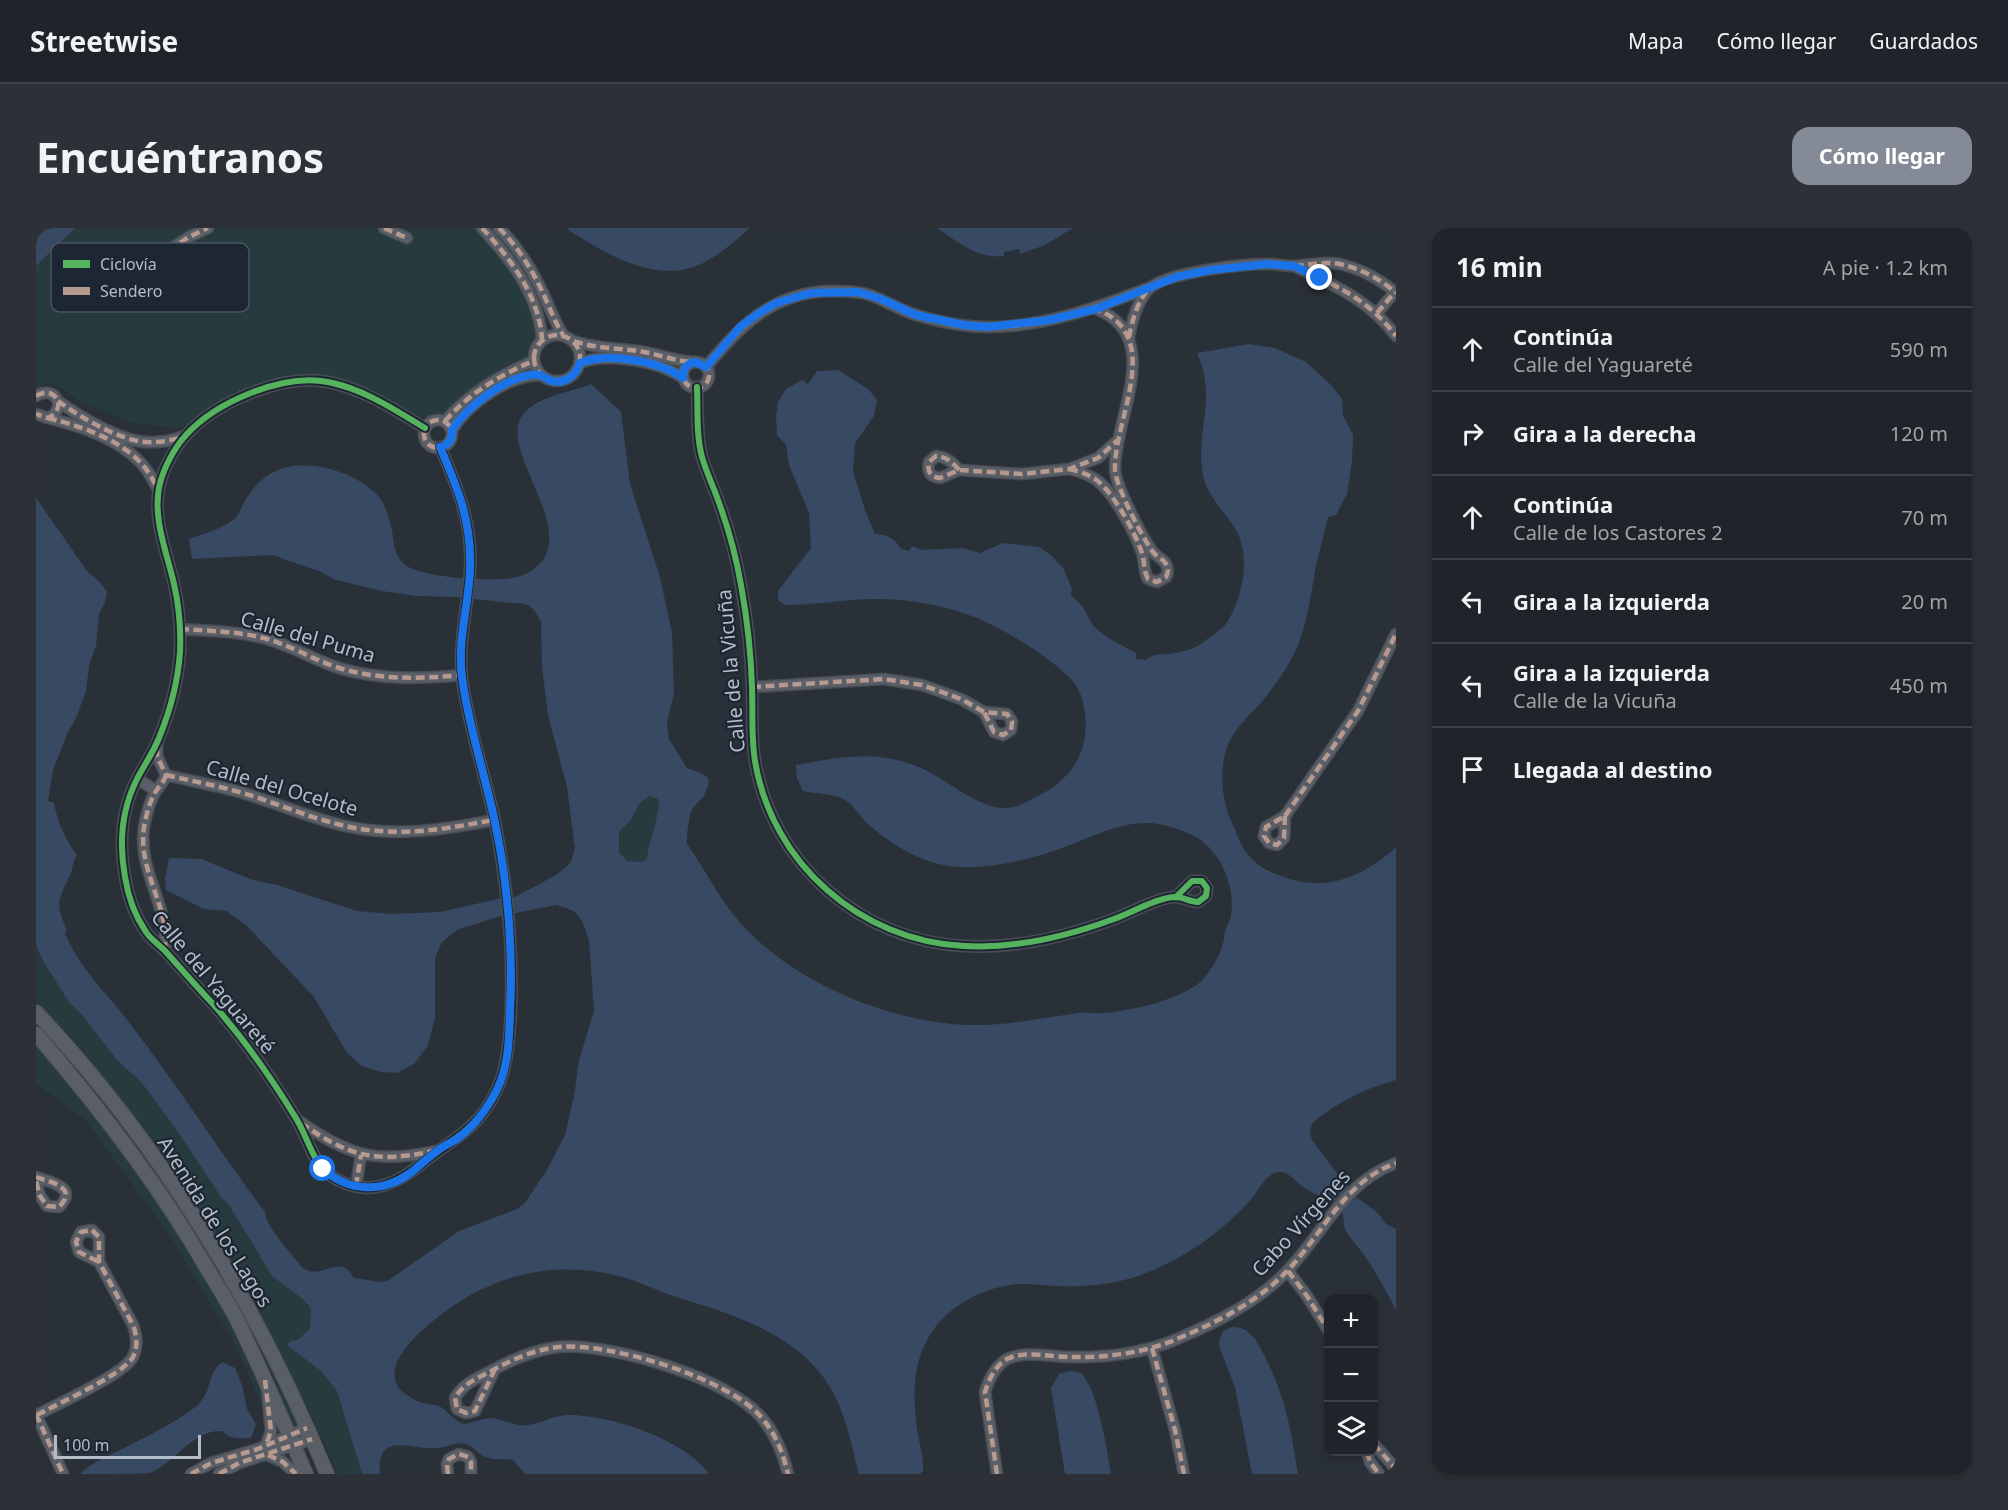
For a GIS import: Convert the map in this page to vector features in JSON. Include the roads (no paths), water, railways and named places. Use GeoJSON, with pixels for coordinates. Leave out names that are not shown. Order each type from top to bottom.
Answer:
{"type":"FeatureCollection","features":[{"type":"Feature","properties":{"kind":"street"},"geometry":{"type":"LineString","coordinates":[[179,243],[208,228]]}},
{"type":"Feature","properties":{"kind":"street"},"geometry":{"type":"LineString","coordinates":[[384,228],[407,238]]}},
{"type":"Feature","properties":{"kind":"street"},"geometry":{"type":"LineString","coordinates":[[482,228],[499,247],[529,293],[539,318],[542,339]]}},
{"type":"Feature","properties":{"kind":"street"},"geometry":{"type":"LineString","coordinates":[[500,228],[512,241],[537,281],[563,335],[589,346],[645,352],[700,364]]}},
{"type":"Feature","properties":{"kind":"street"},"geometry":{"type":"LineString","coordinates":[[683,378],[686,367],[700,364],[740,327],[759,313],[776,303],[811,293],[858,292],[881,299],[916,315],[964,325],[987,327],[1049,320],[1096,309],[1176,277],[1210,270],[1268,264],[1294,266],[1320,262],[1355,268],[1383,282],[1396,292],[1377,313]]}},
{"type":"Feature","properties":{"kind":"street"},"geometry":{"type":"LineString","coordinates":[[1294,266],[1343,289],[1362,301],[1377,313],[1396,336]]}},
{"type":"Feature","properties":{"kind":"street"},"geometry":{"type":"LineString","coordinates":[[1129,337],[1135,314],[1151,287]]}},
{"type":"Feature","properties":{"kind":"street"},"geometry":{"type":"LineString","coordinates":[[1069,469],[1086,474],[1102,485],[1115,501],[1144,561],[1143,569],[1148,579],[1157,582],[1166,577],[1168,568],[1162,559],[1155,555],[1120,490],[1115,475],[1120,437],[1129,399],[1132,350],[1129,337],[1116,319],[1096,309]]}},
{"type":"Feature","properties":{"kind":"street"},"geometry":{"type":"LineString","coordinates":[[540,375],[533,361],[534,353],[542,339],[548,336],[563,335]]}},
{"type":"Feature","properties":{"kind":"street"},"geometry":{"type":"LineString","coordinates":[[448,426],[484,398],[518,378],[540,375],[552,381],[567,380],[577,370],[580,363],[580,355],[574,341]]}},
{"type":"Feature","properties":{"kind":"street"},"geometry":{"type":"LineString","coordinates":[[580,363],[589,359],[604,358],[630,360],[668,369],[683,378],[687,384],[697,387],[704,384],[708,378],[700,364]]}},
{"type":"Feature","properties":{"kind":"street"},"geometry":{"type":"LineString","coordinates":[[448,426],[458,407],[484,386],[500,375],[533,361]]}},
{"type":"Feature","properties":{"kind":"street","name":"Calle del Yaguareté"},"geometry":{"type":"LineString","coordinates":[[425,428],[368,395],[350,388],[325,381],[299,380],[272,385],[234,402],[207,417],[185,436],[171,459],[158,489],[161,537],[174,582],[180,629],[180,658],[174,693],[157,743],[130,794],[121,837],[122,861],[132,905],[143,928],[224,1017],[255,1055],[299,1121],[317,1162],[335,1178],[356,1186],[379,1188],[404,1178],[438,1150],[457,1138],[483,1113],[500,1085],[509,1052],[511,991],[507,890],[462,675],[470,571],[469,530],[465,509],[440,447]]}},
{"type":"Feature","properties":{"kind":"street","name":"Calle de la Vicuña"},"geometry":{"type":"LineString","coordinates":[[697,387],[702,457],[724,516],[739,573],[746,615],[752,687],[751,735],[755,763],[762,788],[782,835],[794,855],[812,877],[829,893],[872,922],[896,933],[918,939],[965,946],[1040,939],[1067,933],[1113,920],[1176,897]]}},
{"type":"Feature","properties":{"kind":"street"},"geometry":{"type":"LineString","coordinates":[[36,396],[49,393],[79,416],[125,437],[148,442],[185,436]]}},
{"type":"Feature","properties":{"kind":"street"},"geometry":{"type":"LineString","coordinates":[[48,418],[57,410],[58,401]]}},
{"type":"Feature","properties":{"kind":"street"},"geometry":{"type":"LineString","coordinates":[[36,414],[66,422],[116,443],[140,461],[158,489]]}},
{"type":"Feature","properties":{"kind":"street"},"geometry":{"type":"LineString","coordinates":[[441,420],[448,426],[452,435],[448,443],[440,447],[432,446],[426,440],[425,428],[432,421],[441,420]]}},
{"type":"Feature","properties":{"kind":"street"},"geometry":{"type":"LineString","coordinates":[[959,470],[1022,474],[1069,469],[1098,458],[1120,437]]}},
{"type":"Feature","properties":{"kind":"street"},"geometry":{"type":"LineString","coordinates":[[140,461],[148,442]]}},
{"type":"Feature","properties":{"kind":"street"},"geometry":{"type":"LineString","coordinates":[[1102,485],[1115,475]]}},
{"type":"Feature","properties":{"kind":"street"},"geometry":{"type":"LineString","coordinates":[[1144,561],[1150,555],[1155,555]]}},
{"type":"Feature","properties":{"kind":"street","name":"Calle del Puma"},"geometry":{"type":"LineString","coordinates":[[180,629],[232,632],[267,639],[325,663],[360,673],[406,678],[462,675]]}},
{"type":"Feature","properties":{"kind":"street"},"geometry":{"type":"LineString","coordinates":[[1285,816],[1358,711],[1396,634]]}},
{"type":"Feature","properties":{"kind":"street"},"geometry":{"type":"LineString","coordinates":[[752,687],[884,679],[922,685],[984,712]]}},
{"type":"Feature","properties":{"kind":"street"},"geometry":{"type":"LineString","coordinates":[[157,743],[157,756],[166,775]]}},
{"type":"Feature","properties":{"kind":"street"},"geometry":{"type":"LineString","coordinates":[[147,762],[159,761]]}},
{"type":"Feature","properties":{"kind":"street","name":"Calle del Yaguareté"},"geometry":{"type":"LineString","coordinates":[[165,951],[164,923],[144,859],[144,826],[156,791],[166,775]]}},
{"type":"Feature","properties":{"kind":"street","name":"Calle del Ocelote"},"geometry":{"type":"LineString","coordinates":[[166,775],[244,794],[323,821],[358,829],[422,831],[494,820]]}},
{"type":"Feature","properties":{"kind":"street"},"geometry":{"type":"LineString","coordinates":[[137,778],[156,791]]}},
{"type":"Feature","properties":{"kind":"street"},"geometry":{"type":"LineString","coordinates":[[122,861],[144,859]]}},
{"type":"Feature","properties":{"kind":"street","name":"Avenida de los Lagos"},"geometry":{"type":"LineString","coordinates":[[36,1012],[62,1039],[124,1115],[181,1197],[240,1296],[288,1384],[327,1474]]}},
{"type":"Feature","properties":{"kind":"street","name":"Avenida de los Lagos"},"geometry":{"type":"LineString","coordinates":[[36,1035],[112,1126],[166,1202],[234,1315],[306,1474]]}},
{"type":"Feature","properties":{"kind":"street","name":"Calle del Yaguareté"},"geometry":{"type":"LineString","coordinates":[[299,1121],[338,1147],[361,1155],[393,1158],[438,1150]]}},
{"type":"Feature","properties":{"kind":"street"},"geometry":{"type":"LineString","coordinates":[[356,1186],[361,1155]]}},
{"type":"Feature","properties":{"kind":"street","name":"Cabo Vírgenes"},"geometry":{"type":"LineString","coordinates":[[997,1474],[985,1392],[988,1381],[1001,1364],[1018,1355],[1093,1356],[1152,1348],[1174,1341],[1227,1316],[1288,1271],[1356,1186],[1370,1175],[1396,1163]]}},
{"type":"Feature","properties":{"kind":"street"},"geometry":{"type":"LineString","coordinates":[[63,1474],[36,1414],[126,1366],[133,1358],[136,1347],[137,1336],[133,1325],[99,1262]]}},
{"type":"Feature","properties":{"kind":"street"},"geometry":{"type":"LineString","coordinates":[[1288,1271],[1324,1322]]}},
{"type":"Feature","properties":{"kind":"street"},"geometry":{"type":"LineString","coordinates":[[495,1370],[524,1354],[561,1347],[577,1347],[638,1358],[692,1375],[740,1398],[756,1412],[778,1442],[788,1474]]}},
{"type":"Feature","properties":{"kind":"street"},"geometry":{"type":"LineString","coordinates":[[1152,1348],[1175,1430],[1184,1474]]}},
{"type":"Feature","properties":{"kind":"street"},"geometry":{"type":"LineString","coordinates":[[265,1380],[271,1431],[267,1450]]}},
{"type":"Feature","properties":{"kind":"street"},"geometry":{"type":"LineString","coordinates":[[219,1474],[267,1450],[310,1434]]}},
{"type":"Feature","properties":{"kind":"street"},"geometry":{"type":"LineString","coordinates":[[1378,1449],[1396,1469]]}},
{"type":"Feature","properties":{"kind":"street"},"geometry":{"type":"LineString","coordinates":[[191,1474],[211,1463],[267,1450],[296,1474]]}},
{"type":"Feature","properties":{"kind":"street"},"geometry":{"type":"LineString","coordinates":[[448,1474],[449,1459],[459,1454],[468,1457],[471,1462],[471,1474]]}},
{"type":"Feature","properties":{"kind":"street"},"geometry":{"type":"LineString","coordinates":[[1368,1456],[1379,1474]]}},
{"type":"Feature","properties":{"kind":"water"},"geometry":{"type":"Polygon","coordinates":[[[36,228],[75,228],[60,243],[51,243],[51,251],[36,266],[36,228]]]}},
{"type":"Feature","properties":{"kind":"water"},"geometry":{"type":"Polygon","coordinates":[[[750,228],[705,262],[687,269],[669,271],[651,269],[615,257],[567,229],[750,228]]]}},
{"type":"Feature","properties":{"kind":"water"},"geometry":{"type":"Polygon","coordinates":[[[937,228],[1073,228],[1045,245],[1020,254],[1019,249],[1004,252],[1004,256],[994,256],[976,252],[937,228]]]}},
{"type":"Feature","properties":{"kind":"water"},"geometry":{"type":"Polygon","coordinates":[[[1249,344],[1275,348],[1306,362],[1331,385],[1342,399],[1343,415],[1353,435],[1347,494],[1336,515],[1328,517],[1306,622],[1299,643],[1280,677],[1234,733],[1226,749],[1222,782],[1228,814],[1245,851],[1260,866],[1280,875],[1315,883],[1344,879],[1371,866],[1396,847],[1396,1080],[1362,1092],[1332,1109],[1312,1123],[1310,1134],[1312,1140],[1356,1197],[1378,1213],[1386,1224],[1396,1229],[1396,1310],[1373,1268],[1344,1227],[1343,1216],[1337,1207],[1303,1187],[1287,1174],[1276,1173],[1267,1178],[1249,1202],[1225,1225],[1185,1254],[1156,1269],[1122,1281],[1101,1284],[1070,1286],[1024,1284],[1000,1287],[975,1296],[954,1309],[936,1326],[928,1339],[922,1351],[915,1378],[915,1406],[923,1471],[920,1474],[859,1474],[846,1424],[835,1396],[823,1376],[807,1359],[770,1332],[749,1322],[619,1276],[571,1270],[534,1272],[509,1278],[467,1297],[421,1332],[407,1346],[398,1361],[395,1375],[401,1391],[419,1402],[439,1406],[464,1424],[491,1418],[527,1425],[567,1415],[624,1424],[682,1450],[698,1461],[709,1474],[525,1474],[513,1460],[485,1457],[469,1445],[459,1443],[438,1448],[398,1445],[390,1447],[384,1451],[380,1460],[380,1474],[362,1474],[337,1391],[321,1371],[287,1345],[290,1341],[298,1340],[310,1328],[311,1309],[304,1300],[272,1276],[229,1205],[221,1197],[176,1129],[142,1083],[117,1060],[69,1002],[36,945],[36,498],[87,571],[100,582],[107,592],[99,614],[96,646],[89,665],[86,691],[53,770],[48,801],[54,803],[62,830],[77,855],[63,889],[59,907],[67,930],[65,933],[78,959],[165,1071],[265,1212],[269,1225],[301,1266],[313,1272],[343,1267],[354,1278],[381,1282],[389,1280],[459,1231],[517,1209],[524,1204],[547,1170],[565,1135],[579,1060],[594,1011],[589,940],[582,921],[574,911],[557,905],[500,916],[457,930],[442,942],[435,958],[435,1019],[427,1047],[414,1064],[397,1073],[381,1072],[362,1066],[347,1053],[314,997],[246,925],[226,911],[204,909],[166,890],[165,878],[169,858],[201,859],[253,880],[277,885],[357,911],[391,914],[440,912],[515,897],[556,875],[571,862],[575,848],[567,787],[548,715],[542,667],[541,622],[534,610],[522,603],[417,596],[382,591],[336,580],[319,571],[272,555],[192,559],[189,539],[215,530],[234,519],[254,488],[269,475],[288,467],[312,466],[349,476],[371,489],[379,497],[392,528],[397,554],[404,564],[412,569],[462,578],[499,579],[523,575],[542,561],[549,542],[547,521],[521,453],[517,432],[522,416],[528,409],[544,399],[591,384],[621,412],[630,484],[660,577],[672,633],[674,694],[667,722],[669,739],[687,768],[708,778],[709,783],[704,796],[690,814],[687,844],[742,925],[773,954],[824,986],[880,1009],[910,1017],[982,1025],[1079,1013],[1126,1010],[1165,1000],[1198,984],[1213,966],[1219,954],[1231,916],[1231,892],[1224,869],[1211,849],[1202,841],[1170,827],[1153,823],[1137,823],[1115,828],[1026,859],[988,866],[950,866],[937,864],[900,848],[868,824],[847,801],[834,796],[803,791],[797,778],[796,765],[859,756],[889,758],[921,768],[985,804],[1006,808],[1023,804],[1056,785],[1074,766],[1084,742],[1085,714],[1077,687],[1066,674],[1041,654],[1011,635],[969,615],[933,605],[896,600],[871,599],[785,605],[778,600],[778,591],[811,548],[809,513],[789,465],[786,445],[777,435],[776,416],[778,402],[786,389],[802,380],[808,384],[817,371],[838,370],[868,389],[877,400],[874,416],[855,443],[853,471],[875,534],[890,538],[901,549],[909,551],[912,546],[922,550],[963,548],[980,553],[1003,543],[1039,547],[1063,568],[1072,588],[1071,595],[1083,607],[1093,626],[1108,638],[1136,653],[1136,659],[1146,660],[1157,655],[1191,649],[1226,624],[1232,614],[1243,579],[1243,554],[1237,532],[1211,495],[1204,479],[1201,453],[1206,384],[1197,353],[1249,344]],[[649,796],[640,803],[631,820],[619,832],[619,852],[627,861],[642,862],[647,858],[658,810],[658,799],[649,796]]]}},
{"type":"Feature","properties":{"kind":"water"},"geometry":{"type":"Polygon","coordinates":[[[1232,1327],[1244,1329],[1254,1337],[1273,1374],[1287,1415],[1298,1474],[1252,1474],[1235,1387],[1220,1349],[1219,1341],[1223,1331],[1232,1327]]]}},
{"type":"Feature","properties":{"kind":"water"},"geometry":{"type":"Polygon","coordinates":[[[223,1362],[235,1368],[242,1385],[247,1409],[256,1424],[251,1438],[232,1437],[222,1431],[211,1432],[193,1441],[168,1462],[150,1473],[80,1474],[94,1463],[158,1430],[194,1408],[205,1396],[214,1371],[223,1362]]]}},
{"type":"Feature","properties":{"kind":"water"},"geometry":{"type":"Polygon","coordinates":[[[1069,1371],[1081,1373],[1092,1392],[1101,1421],[1111,1474],[1065,1474],[1051,1388],[1059,1374],[1069,1371]]]}}]}
